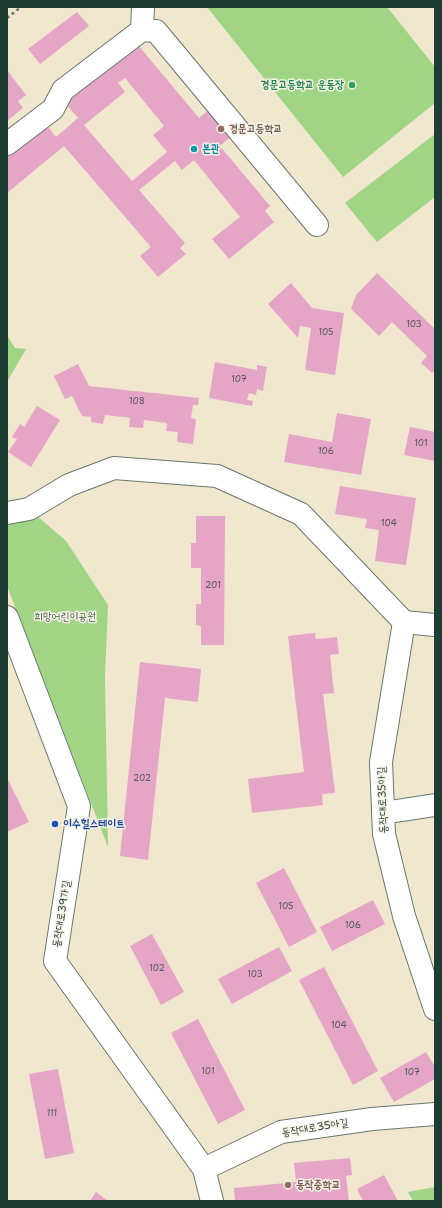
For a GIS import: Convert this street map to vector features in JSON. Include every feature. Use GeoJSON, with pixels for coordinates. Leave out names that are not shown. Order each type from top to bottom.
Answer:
{"type":"FeatureCollection","features":[{"type":"Feature","properties":{"kind":"street"},"geometry":{"type":"LineString","coordinates":[[142,30],[143,7]]}},
{"type":"Feature","properties":{"kind":"street"},"geometry":{"type":"LineString","coordinates":[[7,144],[53,109],[63,90],[142,30],[156,31],[317,225]]}},
{"type":"Feature","properties":{"kind":"street"},"geometry":{"type":"LineString","coordinates":[[7,513],[29,510],[69,485],[114,468],[217,476],[301,514],[404,622],[435,625]]}},
{"type":"Feature","properties":{"kind":"street","name":"동작대로39가길"},"geometry":{"type":"LineString","coordinates":[[7,617],[79,806],[55,961],[204,1169],[212,1201]]}},
{"type":"Feature","properties":{"kind":"street","name":"동작대로35아길"},"geometry":{"type":"LineString","coordinates":[[404,622],[381,762],[384,834],[404,916],[434,1000]]}},
{"type":"Feature","properties":{"kind":"street"},"geometry":{"type":"LineString","coordinates":[[383,813],[435,805]]}},
{"type":"Feature","properties":{"kind":"street","name":"동작대로35아길"},"geometry":{"type":"LineString","coordinates":[[204,1169],[281,1132],[372,1119],[435,1114]]}},
{"type":"Feature","properties":{"kind":"path"},"geometry":{"type":"LineString","coordinates":[[7,18],[21,7]]}},
{"type":"Feature","properties":{"kind":"green space","name":"경문고등학교 운동장"},"geometry":{"type":"Polygon","coordinates":[[[207,7],[387,7],[435,67],[435,103],[343,177],[207,7]]]}},
{"type":"Feature","properties":{"kind":"green space"},"geometry":{"type":"Polygon","coordinates":[[[435,134],[435,197],[377,242],[345,203],[435,134]]]}},
{"type":"Feature","properties":{"kind":"green space"},"geometry":{"type":"Polygon","coordinates":[[[7,335],[15,348],[26,349],[7,382],[7,335]]]}},
{"type":"Feature","properties":{"kind":"green space","name":"희망어린이공원"},"geometry":{"type":"Polygon","coordinates":[[[36,515],[66,541],[108,605],[105,676],[108,847],[7,586],[7,523],[36,515]]]}},
{"type":"Feature","properties":{"kind":"green space"},"geometry":{"type":"Polygon","coordinates":[[[435,1187],[435,1201],[413,1201],[408,1192],[435,1187]]]}},
{"type":"Feature","properties":{"kind":"building"},"geometry":{"type":"Polygon","coordinates":[[[77,12],[89,26],[40,64],[28,49],[77,12]]]}},
{"type":"Feature","properties":{"kind":"building"},"geometry":{"type":"Polygon","coordinates":[[[138,45],[199,118],[212,107],[234,134],[220,146],[270,206],[265,211],[274,222],[229,259],[212,239],[240,217],[194,160],[182,170],[175,161],[139,190],[185,243],[180,248],[186,254],[158,277],[140,256],[151,247],[64,146],[7,193],[7,155],[45,123],[56,137],[78,118],[66,104],[70,102],[69,94],[93,74],[104,73],[100,68],[138,45]],[[125,78],[118,83],[125,92],[84,125],[132,181],[167,152],[153,135],[164,126],[125,78]]]}},
{"type":"Feature","properties":{"kind":"building"},"geometry":{"type":"Polygon","coordinates":[[[7,70],[26,95],[18,101],[23,108],[7,121],[7,70]]]}},
{"type":"Feature","properties":{"kind":"building"},"geometry":{"type":"Polygon","coordinates":[[[377,273],[435,329],[435,370],[432,373],[421,363],[427,356],[392,322],[379,336],[351,309],[356,295],[377,273]]]}},
{"type":"Feature","properties":{"kind":"building"},"geometry":{"type":"Polygon","coordinates":[[[291,283],[312,308],[344,313],[335,375],[305,370],[311,328],[300,326],[298,338],[268,304],[291,283]]]}},
{"type":"Feature","properties":{"kind":"building"},"geometry":{"type":"Polygon","coordinates":[[[215,362],[257,370],[257,365],[267,367],[263,391],[257,389],[256,395],[249,393],[247,400],[253,401],[252,406],[209,398],[215,362]]]}},
{"type":"Feature","properties":{"kind":"building"},"geometry":{"type":"Polygon","coordinates":[[[78,364],[89,386],[199,398],[198,405],[193,405],[191,418],[196,419],[193,444],[177,442],[178,432],[166,431],[167,423],[144,420],[143,428],[129,427],[130,418],[105,415],[103,424],[91,422],[91,417],[82,416],[72,396],[65,399],[54,376],[78,364]]]}},
{"type":"Feature","properties":{"kind":"building"},"geometry":{"type":"Polygon","coordinates":[[[37,406],[60,420],[31,467],[8,452],[17,439],[12,437],[20,424],[24,427],[37,406]]]}},
{"type":"Feature","properties":{"kind":"building"},"geometry":{"type":"Polygon","coordinates":[[[337,413],[371,419],[361,475],[284,462],[289,434],[332,442],[337,413]]]}},
{"type":"Feature","properties":{"kind":"building"},"geometry":{"type":"Polygon","coordinates":[[[410,427],[435,432],[435,461],[404,455],[410,427]]]}},
{"type":"Feature","properties":{"kind":"building"},"geometry":{"type":"Polygon","coordinates":[[[340,486],[416,498],[406,565],[375,561],[379,530],[365,528],[367,519],[335,514],[340,486]]]}},
{"type":"Feature","properties":{"kind":"building"},"geometry":{"type":"Polygon","coordinates":[[[196,516],[225,516],[224,645],[201,645],[201,626],[196,625],[196,604],[201,604],[201,568],[191,568],[191,543],[196,543],[196,516]]]}},
{"type":"Feature","properties":{"kind":"building"},"geometry":{"type":"Polygon","coordinates":[[[315,633],[316,639],[337,637],[339,654],[330,655],[334,693],[323,694],[335,793],[322,794],[323,805],[252,813],[248,779],[304,772],[288,636],[315,633]]]}},
{"type":"Feature","properties":{"kind":"building"},"geometry":{"type":"Polygon","coordinates":[[[140,662],[201,669],[198,702],[165,698],[148,860],[120,856],[140,662]]]}},
{"type":"Feature","properties":{"kind":"building"},"geometry":{"type":"Polygon","coordinates":[[[7,778],[29,822],[7,832],[7,778]]]}},
{"type":"Feature","properties":{"kind":"building"},"geometry":{"type":"Polygon","coordinates":[[[284,868],[317,932],[289,947],[256,883],[284,868]]]}},
{"type":"Feature","properties":{"kind":"building"},"geometry":{"type":"Polygon","coordinates":[[[373,900],[385,924],[332,951],[320,927],[373,900]]]}},
{"type":"Feature","properties":{"kind":"building"},"geometry":{"type":"Polygon","coordinates":[[[152,934],[184,992],[161,1005],[130,946],[152,934]]]}},
{"type":"Feature","properties":{"kind":"building"},"geometry":{"type":"Polygon","coordinates":[[[279,947],[292,971],[232,1004],[218,979],[279,947]]]}},
{"type":"Feature","properties":{"kind":"building"},"geometry":{"type":"Polygon","coordinates":[[[324,967],[378,1071],[353,1085],[299,980],[324,967]]]}},
{"type":"Feature","properties":{"kind":"building"},"geometry":{"type":"Polygon","coordinates":[[[198,1019],[245,1110],[218,1124],[171,1033],[198,1019]]]}},
{"type":"Feature","properties":{"kind":"building"},"geometry":{"type":"Polygon","coordinates":[[[426,1052],[435,1067],[435,1079],[394,1102],[380,1078],[426,1052]]]}},
{"type":"Feature","properties":{"kind":"building"},"geometry":{"type":"Polygon","coordinates":[[[58,1069],[74,1153],[45,1159],[29,1074],[58,1069]]]}},
{"type":"Feature","properties":{"kind":"building"},"geometry":{"type":"Polygon","coordinates":[[[350,1158],[352,1175],[346,1176],[349,1201],[235,1201],[234,1188],[296,1182],[294,1163],[350,1158]]]}},
{"type":"Feature","properties":{"kind":"building"},"geometry":{"type":"Polygon","coordinates":[[[384,1175],[398,1201],[363,1201],[357,1189],[384,1175]]]}},
{"type":"Feature","properties":{"kind":"building"},"geometry":{"type":"Polygon","coordinates":[[[96,1192],[108,1201],[90,1201],[96,1192]]]}},
{"type":"Feature","properties":{"kind":"place","name":"경문고등학교 운동장"},"geometry":{"type":"Point","coordinates":[352,85]}},
{"type":"Feature","properties":{"kind":"place","name":"경문고등학교"},"geometry":{"type":"Point","coordinates":[221,129]}},
{"type":"Feature","properties":{"kind":"place","name":"본관"},"geometry":{"type":"Point","coordinates":[194,149]}},
{"type":"Feature","properties":{"kind":"place","name":"이수힐스테이트"},"geometry":{"type":"Point","coordinates":[55,824]}},
{"type":"Feature","properties":{"kind":"place","name":"동작중학교"},"geometry":{"type":"Point","coordinates":[288,1185]}}]}
